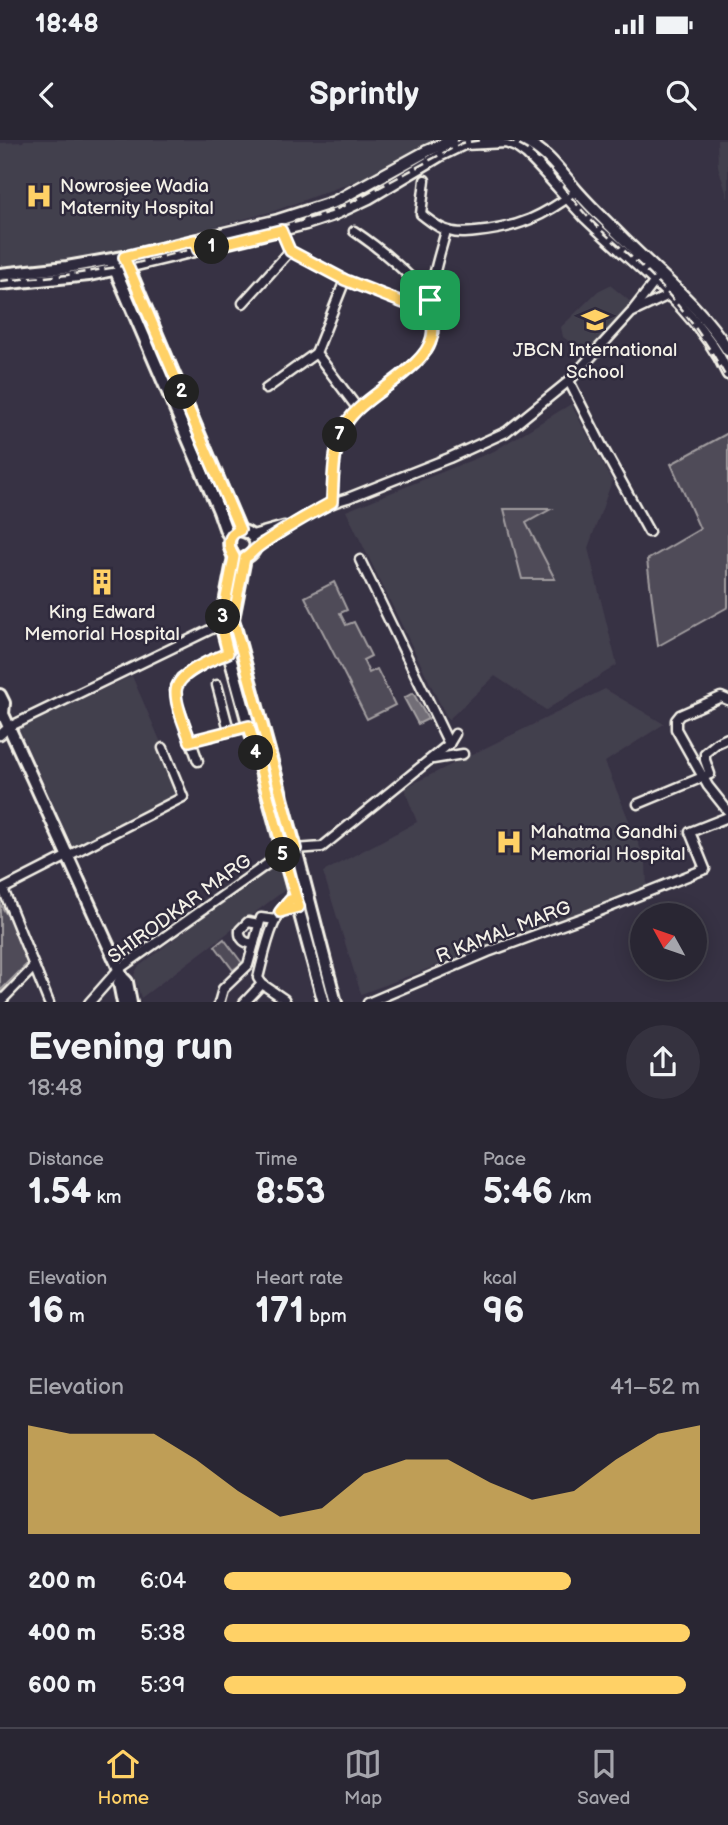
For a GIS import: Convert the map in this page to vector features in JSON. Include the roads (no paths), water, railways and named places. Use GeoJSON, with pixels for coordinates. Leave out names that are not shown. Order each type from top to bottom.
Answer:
{"type":"FeatureCollection","features":[{"type":"Feature","properties":{"kind":"main road"},"geometry":{"type":"LineString","coordinates":[[0,284],[89,275],[126,262],[235,534]]}},
{"type":"Feature","properties":{"kind":"main road"},"geometry":{"type":"LineString","coordinates":[[0,274],[113,265]]}},
{"type":"Feature","properties":{"kind":"main road"},"geometry":{"type":"LineString","coordinates":[[113,265],[226,531],[252,535],[255,539],[251,555],[240,557],[230,550],[229,543],[235,534]]}},
{"type":"Feature","properties":{"kind":"main road"},"geometry":{"type":"LineString","coordinates":[[240,557],[233,619],[336,1002]]}},
{"type":"Feature","properties":{"kind":"main road"},"geometry":{"type":"LineString","coordinates":[[240,557],[221,624],[324,1002]]}},
{"type":"Feature","properties":{"kind":"main road"},"geometry":{"type":"LineString","coordinates":[[0,695],[4,703],[1,713],[120,973],[127,982],[131,1002]]}},
{"type":"Feature","properties":{"kind":"main road"},"geometry":{"type":"LineString","coordinates":[[120,973],[123,1002]]}},
{"type":"Feature","properties":{"kind":"street"},"geometry":{"type":"LineString","coordinates":[[126,262],[256,230],[334,202],[452,140]]}},
{"type":"Feature","properties":{"kind":"street"},"geometry":{"type":"LineString","coordinates":[[523,140],[549,157],[573,194]]}},
{"type":"Feature","properties":{"kind":"street"},"geometry":{"type":"LineString","coordinates":[[256,230],[281,230],[333,215],[369,198],[464,144],[508,141],[573,194],[623,246],[702,314],[728,350]]}},
{"type":"Feature","properties":{"kind":"street"},"geometry":{"type":"LineString","coordinates":[[405,163],[410,173]]}},
{"type":"Feature","properties":{"kind":"street"},"geometry":{"type":"LineString","coordinates":[[425,180],[421,214],[446,231],[460,233],[500,230],[541,215],[573,194]]}},
{"type":"Feature","properties":{"kind":"street"},"geometry":{"type":"LineString","coordinates":[[281,230],[290,251],[345,280],[404,303],[430,298]]}},
{"type":"Feature","properties":{"kind":"street"},"geometry":{"type":"LineString","coordinates":[[354,231],[399,265],[430,298]]}},
{"type":"Feature","properties":{"kind":"street"},"geometry":{"type":"LineString","coordinates":[[332,502],[334,468],[341,432],[358,410],[428,349],[433,335],[430,298],[446,231]]}},
{"type":"Feature","properties":{"kind":"street"},"geometry":{"type":"LineString","coordinates":[[243,303],[290,251]]}},
{"type":"Feature","properties":{"kind":"street"},"geometry":{"type":"LineString","coordinates":[[658,278],[695,324],[727,371]]}},
{"type":"Feature","properties":{"kind":"street"},"geometry":{"type":"LineString","coordinates":[[254,549],[332,502],[449,458],[506,432],[569,381],[631,313],[658,278]]}},
{"type":"Feature","properties":{"kind":"street"},"geometry":{"type":"LineString","coordinates":[[266,389],[316,353],[345,280]]}},
{"type":"Feature","properties":{"kind":"street"},"geometry":{"type":"LineString","coordinates":[[631,313],[669,295]]}},
{"type":"Feature","properties":{"kind":"street"},"geometry":{"type":"LineString","coordinates":[[316,353],[358,410]]}},
{"type":"Feature","properties":{"kind":"street"},"geometry":{"type":"LineString","coordinates":[[569,381],[649,532]]}},
{"type":"Feature","properties":{"kind":"street"},"geometry":{"type":"LineString","coordinates":[[252,535],[288,527]]}},
{"type":"Feature","properties":{"kind":"street"},"geometry":{"type":"LineString","coordinates":[[360,560],[449,744]]}},
{"type":"Feature","properties":{"kind":"street"},"geometry":{"type":"LineString","coordinates":[[0,735],[9,727],[233,619]]}},
{"type":"Feature","properties":{"kind":"street"},"geometry":{"type":"LineString","coordinates":[[198,761],[177,704],[175,689],[181,678],[207,662],[241,648]]}},
{"type":"Feature","properties":{"kind":"street"},"geometry":{"type":"LineString","coordinates":[[217,685],[229,730]]}},
{"type":"Feature","properties":{"kind":"street"},"geometry":{"type":"LineString","coordinates":[[728,699],[721,697],[680,715],[676,720],[676,729],[708,786],[728,811]]}},
{"type":"Feature","properties":{"kind":"street"},"geometry":{"type":"LineString","coordinates":[[190,741],[261,724]]}},
{"type":"Feature","properties":{"kind":"street","name":"SHIRODKAR MARG"},"geometry":{"type":"LineString","coordinates":[[90,1002],[120,973],[282,853],[322,846],[449,744],[455,734]]}},
{"type":"Feature","properties":{"kind":"street"},"geometry":{"type":"LineString","coordinates":[[638,804],[710,774],[705,753],[728,738]]}},
{"type":"Feature","properties":{"kind":"street"},"geometry":{"type":"LineString","coordinates":[[49,1002],[3,889],[183,797],[163,748]]}},
{"type":"Feature","properties":{"kind":"street"},"geometry":{"type":"LineString","coordinates":[[430,760],[463,754]]}},
{"type":"Feature","properties":{"kind":"street","name":"R KAMAL MARG"},"geometry":{"type":"LineString","coordinates":[[370,1002],[488,952],[705,869],[690,832],[728,817]]}},
{"type":"Feature","properties":{"kind":"street"},"geometry":{"type":"LineString","coordinates":[[286,1002],[258,978],[271,930],[280,912],[297,902]]}},
{"type":"Feature","properties":{"kind":"street"},"geometry":{"type":"LineString","coordinates":[[219,1002],[223,989],[248,965],[261,918],[276,920]]}},
{"type":"Feature","properties":{"kind":"street"},"geometry":{"type":"LineString","coordinates":[[254,943],[241,939],[240,930],[248,922],[259,925]]}},
{"type":"Feature","properties":{"kind":"street"},"geometry":{"type":"LineString","coordinates":[[0,1002],[34,967]]}},
{"type":"Feature","properties":{"kind":"street"},"geometry":{"type":"LineString","coordinates":[[245,1002],[262,984]]}},
{"type":"Feature","properties":{"kind":"railway"},"geometry":{"type":"LineString","coordinates":[[0,281],[67,275],[129,265],[297,222],[352,202],[462,143],[481,140]]}},
{"type":"Feature","properties":{"kind":"railway"},"geometry":{"type":"LineString","coordinates":[[505,140],[531,152],[542,162],[580,209],[657,282],[691,322],[728,381]]}},
{"type":"Feature","properties":{"kind":"place","name":"Nowrosjee Wadia Maternity Hospital"},"geometry":{"type":"Point","coordinates":[39,196]}},
{"type":"Feature","properties":{"kind":"place","name":"JBCN International School"},"geometry":{"type":"Point","coordinates":[595,320]}},
{"type":"Feature","properties":{"kind":"place","name":"King Edward Memorial Hospital"},"geometry":{"type":"Point","coordinates":[102,582]}},
{"type":"Feature","properties":{"kind":"place","name":"Mahatma Gandhi Memorial Hospital"},"geometry":{"type":"Point","coordinates":[509,842]}}]}
